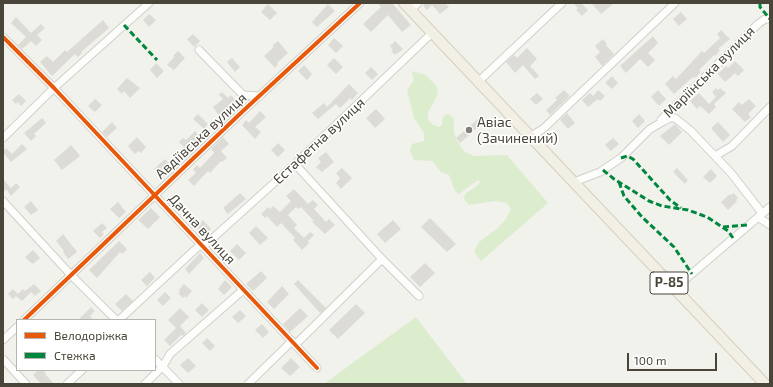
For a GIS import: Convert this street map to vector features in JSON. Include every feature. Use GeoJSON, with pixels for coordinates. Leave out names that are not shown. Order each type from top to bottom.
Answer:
{"type":"FeatureCollection","features":[{"type":"Feature","properties":{"kind":"main road","name":"Р-85"},"geometry":{"type":"LineString","coordinates":[[407,7],[765,384]]}},
{"type":"Feature","properties":{"kind":"street"},"geometry":{"type":"LineString","coordinates":[[3,138],[54,88],[149,3]]}},
{"type":"Feature","properties":{"kind":"street","name":"Авдіївська вулиця"},"geometry":{"type":"LineString","coordinates":[[25,319],[243,111],[360,3]]}},
{"type":"Feature","properties":{"kind":"street"},"geometry":{"type":"LineString","coordinates":[[407,7],[418,3]]}},
{"type":"Feature","properties":{"kind":"street"},"geometry":{"type":"LineString","coordinates":[[478,81],[562,3]]}},
{"type":"Feature","properties":{"kind":"street"},"geometry":{"type":"LineString","coordinates":[[531,136],[543,129],[675,3]]}},
{"type":"Feature","properties":{"kind":"street","name":"Маріїнська вулиця"},"geometry":{"type":"LineString","coordinates":[[650,129],[689,93],[758,24],[765,19],[770,19]]}},
{"type":"Feature","properties":{"kind":"street","name":"Естафетна вулиця"},"geometry":{"type":"LineString","coordinates":[[120,319],[295,164],[432,33]]}},
{"type":"Feature","properties":{"kind":"street","name":"Дачна вулиця"},"geometry":{"type":"LineString","coordinates":[[3,37],[54,88],[317,368]]}},
{"type":"Feature","properties":{"kind":"street"},"geometry":{"type":"LineString","coordinates":[[199,50],[243,95],[260,96]]}},
{"type":"Feature","properties":{"kind":"street"},"geometry":{"type":"LineString","coordinates":[[243,95],[243,111]]}},
{"type":"Feature","properties":{"kind":"street"},"geometry":{"type":"LineString","coordinates":[[715,156],[732,146],[770,107]]}},
{"type":"Feature","properties":{"kind":"street"},"geometry":{"type":"LineString","coordinates":[[574,182],[600,172],[621,158],[650,129],[670,118],[675,118],[691,131],[731,173],[760,215],[770,225]]}},
{"type":"Feature","properties":{"kind":"street"},"geometry":{"type":"LineString","coordinates":[[295,164],[382,259],[419,296]]}},
{"type":"Feature","properties":{"kind":"street"},"geometry":{"type":"LineString","coordinates":[[3,201],[71,275],[115,319]]}},
{"type":"Feature","properties":{"kind":"street"},"geometry":{"type":"LineString","coordinates":[[674,289],[770,207]]}},
{"type":"Feature","properties":{"kind":"street"},"geometry":{"type":"LineString","coordinates":[[248,384],[382,259]]}},
{"type":"Feature","properties":{"kind":"street"},"geometry":{"type":"LineString","coordinates":[[145,384],[163,366],[170,354],[243,290]]}},
{"type":"Feature","properties":{"kind":"street"},"geometry":{"type":"LineString","coordinates":[[3,340],[16,328]]}},
{"type":"Feature","properties":{"kind":"street"},"geometry":{"type":"LineString","coordinates":[[3,359],[26,384]]}},
{"type":"Feature","properties":{"kind":"street"},"geometry":{"type":"LineString","coordinates":[[156,360],[178,384]]}},
{"type":"Feature","properties":{"kind":"street"},"geometry":{"type":"LineString","coordinates":[[67,384],[81,371]]}},
{"type":"Feature","properties":{"kind":"green space"},"geometry":{"type":"Polygon","coordinates":[[[411,71],[426,75],[437,87],[438,93],[428,112],[428,119],[433,125],[439,127],[442,125],[443,117],[446,114],[450,115],[454,119],[454,132],[457,141],[464,151],[474,156],[507,155],[548,203],[481,261],[474,252],[479,242],[498,228],[506,219],[511,209],[507,203],[495,201],[469,205],[465,201],[464,197],[466,193],[477,186],[480,182],[478,180],[459,194],[455,191],[449,175],[441,172],[432,161],[414,160],[410,151],[412,144],[424,141],[424,133],[414,118],[407,90],[414,80],[411,71]]]}},
{"type":"Feature","properties":{"kind":"green space"},"geometry":{"type":"Polygon","coordinates":[[[416,317],[467,384],[324,384],[358,359],[416,317]]]}},
{"type":"Feature","properties":{"kind":"building"},"geometry":{"type":"Polygon","coordinates":[[[377,3],[392,3],[411,25],[402,32],[388,15],[371,32],[363,24],[381,7],[377,3]]]}},
{"type":"Feature","properties":{"kind":"building"},"geometry":{"type":"Polygon","coordinates":[[[426,3],[445,3],[449,7],[440,14],[432,5],[427,10],[423,5],[426,3]]]}},
{"type":"Feature","properties":{"kind":"building"},"geometry":{"type":"Polygon","coordinates":[[[573,3],[581,3],[588,10],[582,16],[576,10],[578,8],[573,3]]]}},
{"type":"Feature","properties":{"kind":"building"},"geometry":{"type":"Polygon","coordinates":[[[591,3],[614,3],[601,14],[591,3]]]}},
{"type":"Feature","properties":{"kind":"building"},"geometry":{"type":"Polygon","coordinates":[[[268,4],[277,13],[270,20],[261,12],[268,4]]]}},
{"type":"Feature","properties":{"kind":"building"},"geometry":{"type":"Polygon","coordinates":[[[328,4],[335,11],[317,27],[312,22],[328,4]]]}},
{"type":"Feature","properties":{"kind":"building"},"geometry":{"type":"Polygon","coordinates":[[[681,12],[687,19],[679,26],[673,19],[681,12]]]}},
{"type":"Feature","properties":{"kind":"building"},"geometry":{"type":"Polygon","coordinates":[[[149,14],[156,20],[149,27],[143,20],[149,14]]]}},
{"type":"Feature","properties":{"kind":"building"},"geometry":{"type":"Polygon","coordinates":[[[16,17],[31,33],[41,24],[45,28],[37,35],[42,40],[36,46],[31,41],[22,49],[18,45],[26,37],[11,23],[16,17]]]}},
{"type":"Feature","properties":{"kind":"building"},"geometry":{"type":"Polygon","coordinates":[[[103,20],[109,28],[81,52],[82,53],[78,57],[75,54],[52,76],[40,62],[47,56],[53,62],[65,50],[67,52],[103,20]]]}},
{"type":"Feature","properties":{"kind":"building"},"geometry":{"type":"Polygon","coordinates":[[[721,30],[730,39],[718,49],[720,50],[715,56],[714,55],[699,70],[701,72],[695,78],[693,77],[674,94],[665,84],[673,76],[676,79],[702,51],[704,53],[720,38],[717,34],[721,30]]]}},
{"type":"Feature","properties":{"kind":"building"},"geometry":{"type":"Polygon","coordinates":[[[193,34],[200,41],[194,47],[187,39],[193,34]]]}},
{"type":"Feature","properties":{"kind":"building"},"geometry":{"type":"Polygon","coordinates":[[[653,36],[658,43],[648,53],[655,60],[648,67],[640,59],[626,73],[620,66],[653,36]]]}},
{"type":"Feature","properties":{"kind":"building"},"geometry":{"type":"Polygon","coordinates":[[[334,38],[343,46],[336,53],[328,45],[334,38]]]}},
{"type":"Feature","properties":{"kind":"building"},"geometry":{"type":"Polygon","coordinates":[[[603,39],[614,54],[602,66],[595,57],[600,52],[595,46],[603,39]]]}},
{"type":"Feature","properties":{"kind":"building"},"geometry":{"type":"Polygon","coordinates":[[[278,41],[288,53],[277,63],[278,64],[275,68],[264,56],[278,41]]]}},
{"type":"Feature","properties":{"kind":"building"},"geometry":{"type":"Polygon","coordinates":[[[395,41],[403,49],[395,55],[391,51],[393,50],[390,46],[395,41]]]}},
{"type":"Feature","properties":{"kind":"building"},"geometry":{"type":"Polygon","coordinates":[[[527,48],[537,59],[530,66],[539,76],[535,79],[523,65],[515,73],[506,62],[514,55],[517,58],[527,48]]]}},
{"type":"Feature","properties":{"kind":"building"},"geometry":{"type":"Polygon","coordinates":[[[178,51],[185,58],[174,70],[167,65],[178,51]]]}},
{"type":"Feature","properties":{"kind":"building"},"geometry":{"type":"Polygon","coordinates":[[[232,58],[240,67],[235,72],[227,62],[232,58]]]}},
{"type":"Feature","properties":{"kind":"building"},"geometry":{"type":"Polygon","coordinates":[[[334,58],[343,67],[336,74],[327,65],[334,58]]]}},
{"type":"Feature","properties":{"kind":"building"},"geometry":{"type":"Polygon","coordinates":[[[735,61],[744,70],[738,76],[735,73],[725,82],[718,74],[726,66],[728,68],[735,61]]]}},
{"type":"Feature","properties":{"kind":"building"},"geometry":{"type":"Polygon","coordinates":[[[156,63],[164,71],[157,78],[150,70],[156,63]]]}},
{"type":"Feature","properties":{"kind":"building"},"geometry":{"type":"Polygon","coordinates":[[[304,65],[312,74],[307,80],[298,71],[304,65]]]}},
{"type":"Feature","properties":{"kind":"building"},"geometry":{"type":"Polygon","coordinates":[[[371,67],[378,74],[372,80],[365,73],[371,67]]]}},
{"type":"Feature","properties":{"kind":"building"},"geometry":{"type":"Polygon","coordinates":[[[612,76],[618,83],[612,89],[605,83],[612,76]]]}},
{"type":"Feature","properties":{"kind":"building"},"geometry":{"type":"Polygon","coordinates":[[[127,78],[140,88],[130,98],[124,91],[122,94],[117,89],[127,78]]]}},
{"type":"Feature","properties":{"kind":"building"},"geometry":{"type":"Polygon","coordinates":[[[349,84],[358,93],[352,100],[350,98],[340,108],[336,104],[318,119],[312,113],[324,103],[327,107],[349,84]]]}},
{"type":"Feature","properties":{"kind":"building"},"geometry":{"type":"Polygon","coordinates":[[[716,88],[718,90],[720,88],[726,93],[714,104],[716,107],[709,114],[700,106],[697,109],[690,101],[699,93],[709,104],[716,97],[712,92],[716,88]]]}},
{"type":"Feature","properties":{"kind":"building"},"geometry":{"type":"Polygon","coordinates":[[[564,90],[570,96],[550,115],[546,110],[557,100],[555,98],[564,90]]]}},
{"type":"Feature","properties":{"kind":"building"},"geometry":{"type":"Polygon","coordinates":[[[598,90],[605,96],[600,101],[598,99],[588,107],[582,100],[590,93],[593,96],[598,90]]]}},
{"type":"Feature","properties":{"kind":"building"},"geometry":{"type":"Polygon","coordinates":[[[658,90],[666,99],[659,106],[651,97],[658,90]]]}},
{"type":"Feature","properties":{"kind":"building"},"geometry":{"type":"Polygon","coordinates":[[[222,92],[228,98],[231,95],[239,104],[232,111],[230,108],[219,116],[213,107],[223,99],[219,95],[222,92]]]}},
{"type":"Feature","properties":{"kind":"building"},"geometry":{"type":"Polygon","coordinates":[[[537,93],[543,99],[536,105],[530,99],[537,93]]]}},
{"type":"Feature","properties":{"kind":"building"},"geometry":{"type":"Polygon","coordinates":[[[19,94],[26,101],[21,106],[18,102],[16,104],[12,100],[19,94]]]}},
{"type":"Feature","properties":{"kind":"building"},"geometry":{"type":"Polygon","coordinates":[[[95,99],[102,105],[95,112],[88,106],[95,99]]]}},
{"type":"Feature","properties":{"kind":"building"},"geometry":{"type":"Polygon","coordinates":[[[749,99],[756,106],[748,114],[751,117],[745,122],[732,109],[739,102],[742,105],[749,99]]]}},
{"type":"Feature","properties":{"kind":"building"},"geometry":{"type":"Polygon","coordinates":[[[376,109],[385,119],[375,128],[366,118],[376,109]]]}},
{"type":"Feature","properties":{"kind":"building"},"geometry":{"type":"Polygon","coordinates":[[[260,111],[266,117],[255,127],[261,132],[255,139],[242,125],[246,120],[249,123],[260,111]]]}},
{"type":"Feature","properties":{"kind":"building"},"geometry":{"type":"Polygon","coordinates":[[[567,113],[575,123],[568,129],[560,120],[567,113]]]}},
{"type":"Feature","properties":{"kind":"building"},"geometry":{"type":"Polygon","coordinates":[[[198,114],[208,124],[204,129],[193,119],[198,114]]]}},
{"type":"Feature","properties":{"kind":"building"},"geometry":{"type":"Polygon","coordinates":[[[639,114],[645,121],[638,128],[632,121],[639,114]]]}},
{"type":"Feature","properties":{"kind":"building"},"geometry":{"type":"Polygon","coordinates":[[[42,118],[46,123],[34,134],[36,136],[31,141],[24,133],[42,118]]]}},
{"type":"Feature","properties":{"kind":"building","name":"Авіас (Зачинений)"},"geometry":{"type":"Polygon","coordinates":[[[479,118],[483,123],[460,143],[456,138],[479,118]]]}},
{"type":"Feature","properties":{"kind":"building"},"geometry":{"type":"Polygon","coordinates":[[[112,122],[117,128],[107,137],[102,132],[112,122]]]}},
{"type":"Feature","properties":{"kind":"building"},"geometry":{"type":"Polygon","coordinates":[[[718,122],[730,135],[723,142],[711,128],[718,122]]]}},
{"type":"Feature","properties":{"kind":"building"},"geometry":{"type":"Polygon","coordinates":[[[675,124],[682,132],[669,145],[660,136],[675,124]]]}},
{"type":"Feature","properties":{"kind":"building"},"geometry":{"type":"Polygon","coordinates":[[[195,131],[202,138],[187,151],[179,142],[183,138],[186,140],[195,131]]]}},
{"type":"Feature","properties":{"kind":"building"},"geometry":{"type":"Polygon","coordinates":[[[137,137],[146,147],[141,153],[139,151],[135,154],[128,146],[137,137]]]}},
{"type":"Feature","properties":{"kind":"building"},"geometry":{"type":"Polygon","coordinates":[[[223,137],[229,144],[221,151],[227,158],[222,162],[221,161],[210,173],[208,171],[194,186],[188,180],[196,173],[193,169],[197,165],[200,168],[214,153],[211,149],[223,137]]]}},
{"type":"Feature","properties":{"kind":"building"},"geometry":{"type":"Polygon","coordinates":[[[613,138],[619,144],[611,151],[605,145],[613,138]]]}},
{"type":"Feature","properties":{"kind":"building"},"geometry":{"type":"Polygon","coordinates":[[[278,143],[285,150],[278,157],[271,150],[278,143]]]}},
{"type":"Feature","properties":{"kind":"building"},"geometry":{"type":"Polygon","coordinates":[[[22,144],[27,149],[11,162],[3,151],[6,148],[12,154],[22,144]]]}},
{"type":"Feature","properties":{"kind":"building"},"geometry":{"type":"Polygon","coordinates":[[[71,145],[80,156],[62,170],[54,160],[71,145]]]}},
{"type":"Feature","properties":{"kind":"building"},"geometry":{"type":"Polygon","coordinates":[[[326,152],[334,162],[322,172],[316,167],[321,162],[318,158],[326,152]]]}},
{"type":"Feature","properties":{"kind":"building"},"geometry":{"type":"Polygon","coordinates":[[[165,159],[173,168],[161,178],[154,169],[165,159]]]}},
{"type":"Feature","properties":{"kind":"building"},"geometry":{"type":"Polygon","coordinates":[[[342,168],[352,178],[341,189],[336,183],[340,178],[336,173],[342,168]]]}},
{"type":"Feature","properties":{"kind":"building"},"geometry":{"type":"Polygon","coordinates":[[[677,168],[688,180],[685,184],[673,172],[677,168]]]}},
{"type":"Feature","properties":{"kind":"building"},"geometry":{"type":"Polygon","coordinates":[[[711,169],[717,176],[710,183],[703,177],[711,169]]]}},
{"type":"Feature","properties":{"kind":"building"},"geometry":{"type":"Polygon","coordinates":[[[3,179],[11,188],[16,183],[20,187],[11,196],[6,189],[3,192],[3,179]]]}},
{"type":"Feature","properties":{"kind":"building"},"geometry":{"type":"Polygon","coordinates":[[[294,189],[308,204],[313,200],[318,205],[314,209],[326,222],[329,219],[335,225],[325,234],[312,222],[314,221],[301,207],[298,209],[296,207],[288,215],[297,225],[294,228],[304,238],[310,232],[314,235],[302,250],[293,240],[295,238],[281,223],[277,227],[267,216],[265,218],[261,214],[268,207],[270,209],[273,206],[280,212],[291,201],[286,196],[294,189]]]}},
{"type":"Feature","properties":{"kind":"building"},"geometry":{"type":"Polygon","coordinates":[[[240,193],[246,199],[228,214],[223,208],[240,193]]]}},
{"type":"Feature","properties":{"kind":"building"},"geometry":{"type":"Polygon","coordinates":[[[734,193],[738,198],[736,200],[737,201],[728,210],[721,202],[730,194],[731,195],[734,193]]]}},
{"type":"Feature","properties":{"kind":"building"},"geometry":{"type":"Polygon","coordinates":[[[31,201],[38,210],[31,215],[24,207],[31,201]]]}},
{"type":"Feature","properties":{"kind":"building"},"geometry":{"type":"Polygon","coordinates":[[[118,202],[126,212],[119,218],[110,209],[118,202]]]}},
{"type":"Feature","properties":{"kind":"building"},"geometry":{"type":"Polygon","coordinates":[[[151,208],[160,217],[148,229],[138,220],[151,208]]]}},
{"type":"Feature","properties":{"kind":"building"},"geometry":{"type":"Polygon","coordinates":[[[430,218],[456,244],[447,252],[421,227],[430,218]]]}},
{"type":"Feature","properties":{"kind":"building"},"geometry":{"type":"Polygon","coordinates":[[[203,220],[211,229],[205,235],[196,227],[203,220]]]}},
{"type":"Feature","properties":{"kind":"building"},"geometry":{"type":"Polygon","coordinates":[[[393,220],[401,229],[385,243],[377,234],[393,220]]]}},
{"type":"Feature","properties":{"kind":"building"},"geometry":{"type":"Polygon","coordinates":[[[102,223],[107,228],[102,232],[104,234],[100,238],[93,231],[102,223]]]}},
{"type":"Feature","properties":{"kind":"building"},"geometry":{"type":"Polygon","coordinates":[[[256,226],[268,238],[260,245],[249,233],[256,226]]]}},
{"type":"Feature","properties":{"kind":"building"},"geometry":{"type":"Polygon","coordinates":[[[63,234],[77,252],[68,259],[56,241],[63,234]]]}},
{"type":"Feature","properties":{"kind":"building"},"geometry":{"type":"Polygon","coordinates":[[[119,241],[127,249],[122,254],[120,252],[97,278],[89,270],[119,241]]]}},
{"type":"Feature","properties":{"kind":"building"},"geometry":{"type":"Polygon","coordinates":[[[237,244],[246,253],[239,260],[230,251],[237,244]]]}},
{"type":"Feature","properties":{"kind":"building"},"geometry":{"type":"Polygon","coordinates":[[[33,250],[40,258],[33,264],[25,257],[33,250]]]}},
{"type":"Feature","properties":{"kind":"building"},"geometry":{"type":"Polygon","coordinates":[[[200,253],[204,258],[189,274],[185,269],[200,253]]]}},
{"type":"Feature","properties":{"kind":"building"},"geometry":{"type":"Polygon","coordinates":[[[425,263],[435,273],[420,287],[410,277],[425,263]]]}},
{"type":"Feature","properties":{"kind":"building"},"geometry":{"type":"Polygon","coordinates":[[[261,271],[267,278],[253,291],[246,284],[261,271]]]}},
{"type":"Feature","properties":{"kind":"building"},"geometry":{"type":"Polygon","coordinates":[[[150,272],[155,278],[147,286],[141,280],[150,272]]]}},
{"type":"Feature","properties":{"kind":"building"},"geometry":{"type":"Polygon","coordinates":[[[225,280],[232,287],[224,295],[218,289],[225,280]]]}},
{"type":"Feature","properties":{"kind":"building"},"geometry":{"type":"Polygon","coordinates":[[[298,280],[326,308],[320,313],[294,284],[298,280]]]}},
{"type":"Feature","properties":{"kind":"building"},"geometry":{"type":"Polygon","coordinates":[[[34,284],[41,291],[35,296],[31,292],[22,301],[16,296],[13,299],[8,294],[13,289],[18,294],[23,289],[25,291],[34,284]]]}},
{"type":"Feature","properties":{"kind":"building"},"geometry":{"type":"Polygon","coordinates":[[[184,284],[192,291],[186,298],[185,296],[183,298],[178,293],[184,284]]]}},
{"type":"Feature","properties":{"kind":"building"},"geometry":{"type":"Polygon","coordinates":[[[282,286],[289,294],[274,309],[267,302],[282,286]]]}},
{"type":"Feature","properties":{"kind":"building"},"geometry":{"type":"Polygon","coordinates":[[[165,292],[171,298],[163,306],[157,300],[165,292]]]}},
{"type":"Feature","properties":{"kind":"building"},"geometry":{"type":"Polygon","coordinates":[[[126,294],[133,301],[122,311],[115,304],[126,294]]]}},
{"type":"Feature","properties":{"kind":"building"},"geometry":{"type":"Polygon","coordinates":[[[202,303],[209,310],[202,317],[195,310],[202,303]]]}},
{"type":"Feature","properties":{"kind":"building"},"geometry":{"type":"Polygon","coordinates":[[[356,304],[365,313],[338,339],[329,330],[356,304]]]}},
{"type":"Feature","properties":{"kind":"building"},"geometry":{"type":"Polygon","coordinates":[[[91,307],[95,311],[90,316],[93,319],[79,319],[91,307]]]}},
{"type":"Feature","properties":{"kind":"building"},"geometry":{"type":"Polygon","coordinates":[[[180,308],[189,317],[180,326],[186,333],[183,336],[181,335],[170,346],[164,340],[176,328],[168,320],[180,308]]]}},
{"type":"Feature","properties":{"kind":"building"},"geometry":{"type":"Polygon","coordinates":[[[300,308],[308,316],[290,332],[283,324],[300,308]]]}},
{"type":"Feature","properties":{"kind":"building"},"geometry":{"type":"Polygon","coordinates":[[[240,310],[246,316],[238,323],[232,317],[240,310]]]}},
{"type":"Feature","properties":{"kind":"building"},"geometry":{"type":"Polygon","coordinates":[[[262,324],[269,332],[263,338],[255,330],[262,324]]]}},
{"type":"Feature","properties":{"kind":"building"},"geometry":{"type":"Polygon","coordinates":[[[207,338],[215,346],[210,351],[202,343],[207,338]]]}},
{"type":"Feature","properties":{"kind":"building"},"geometry":{"type":"Polygon","coordinates":[[[188,358],[196,366],[188,373],[180,365],[188,358]]]}},
{"type":"Feature","properties":{"kind":"building"},"geometry":{"type":"Polygon","coordinates":[[[291,358],[300,367],[290,376],[281,368],[291,358]]]}},
{"type":"Feature","properties":{"kind":"building"},"geometry":{"type":"Polygon","coordinates":[[[37,371],[44,371],[54,384],[41,384],[33,375],[37,371]]]}},
{"type":"Feature","properties":{"kind":"marked path"},"geometry":{"type":"LineString","coordinates":[[760,3],[760,7],[770,19]]}},
{"type":"Feature","properties":{"kind":"marked path"},"geometry":{"type":"LineString","coordinates":[[124,25],[157,60]]}},
{"type":"Feature","properties":{"kind":"marked path"},"geometry":{"type":"LineString","coordinates":[[621,158],[627,156],[633,159],[670,200],[681,208]]}},
{"type":"Feature","properties":{"kind":"marked path"},"geometry":{"type":"LineString","coordinates":[[603,170],[614,179],[649,201],[662,206],[688,210],[707,217],[728,231],[733,238]]}},
{"type":"Feature","properties":{"kind":"marked path"},"geometry":{"type":"LineString","coordinates":[[619,182],[624,196],[642,217],[674,247],[692,274]]}},
{"type":"Feature","properties":{"kind":"marked path"},"geometry":{"type":"LineString","coordinates":[[723,227],[748,225]]}},
{"type":"Feature","properties":{"kind":"cycle path"},"geometry":{"type":"LineString","coordinates":[[25,319],[243,111],[360,3]]}},
{"type":"Feature","properties":{"kind":"cycle path"},"geometry":{"type":"LineString","coordinates":[[3,37],[54,88],[317,368]]}},
{"type":"Feature","properties":{"kind":"place","name":"Авіас (Зачинений)"},"geometry":{"type":"Point","coordinates":[469,130]}}]}
